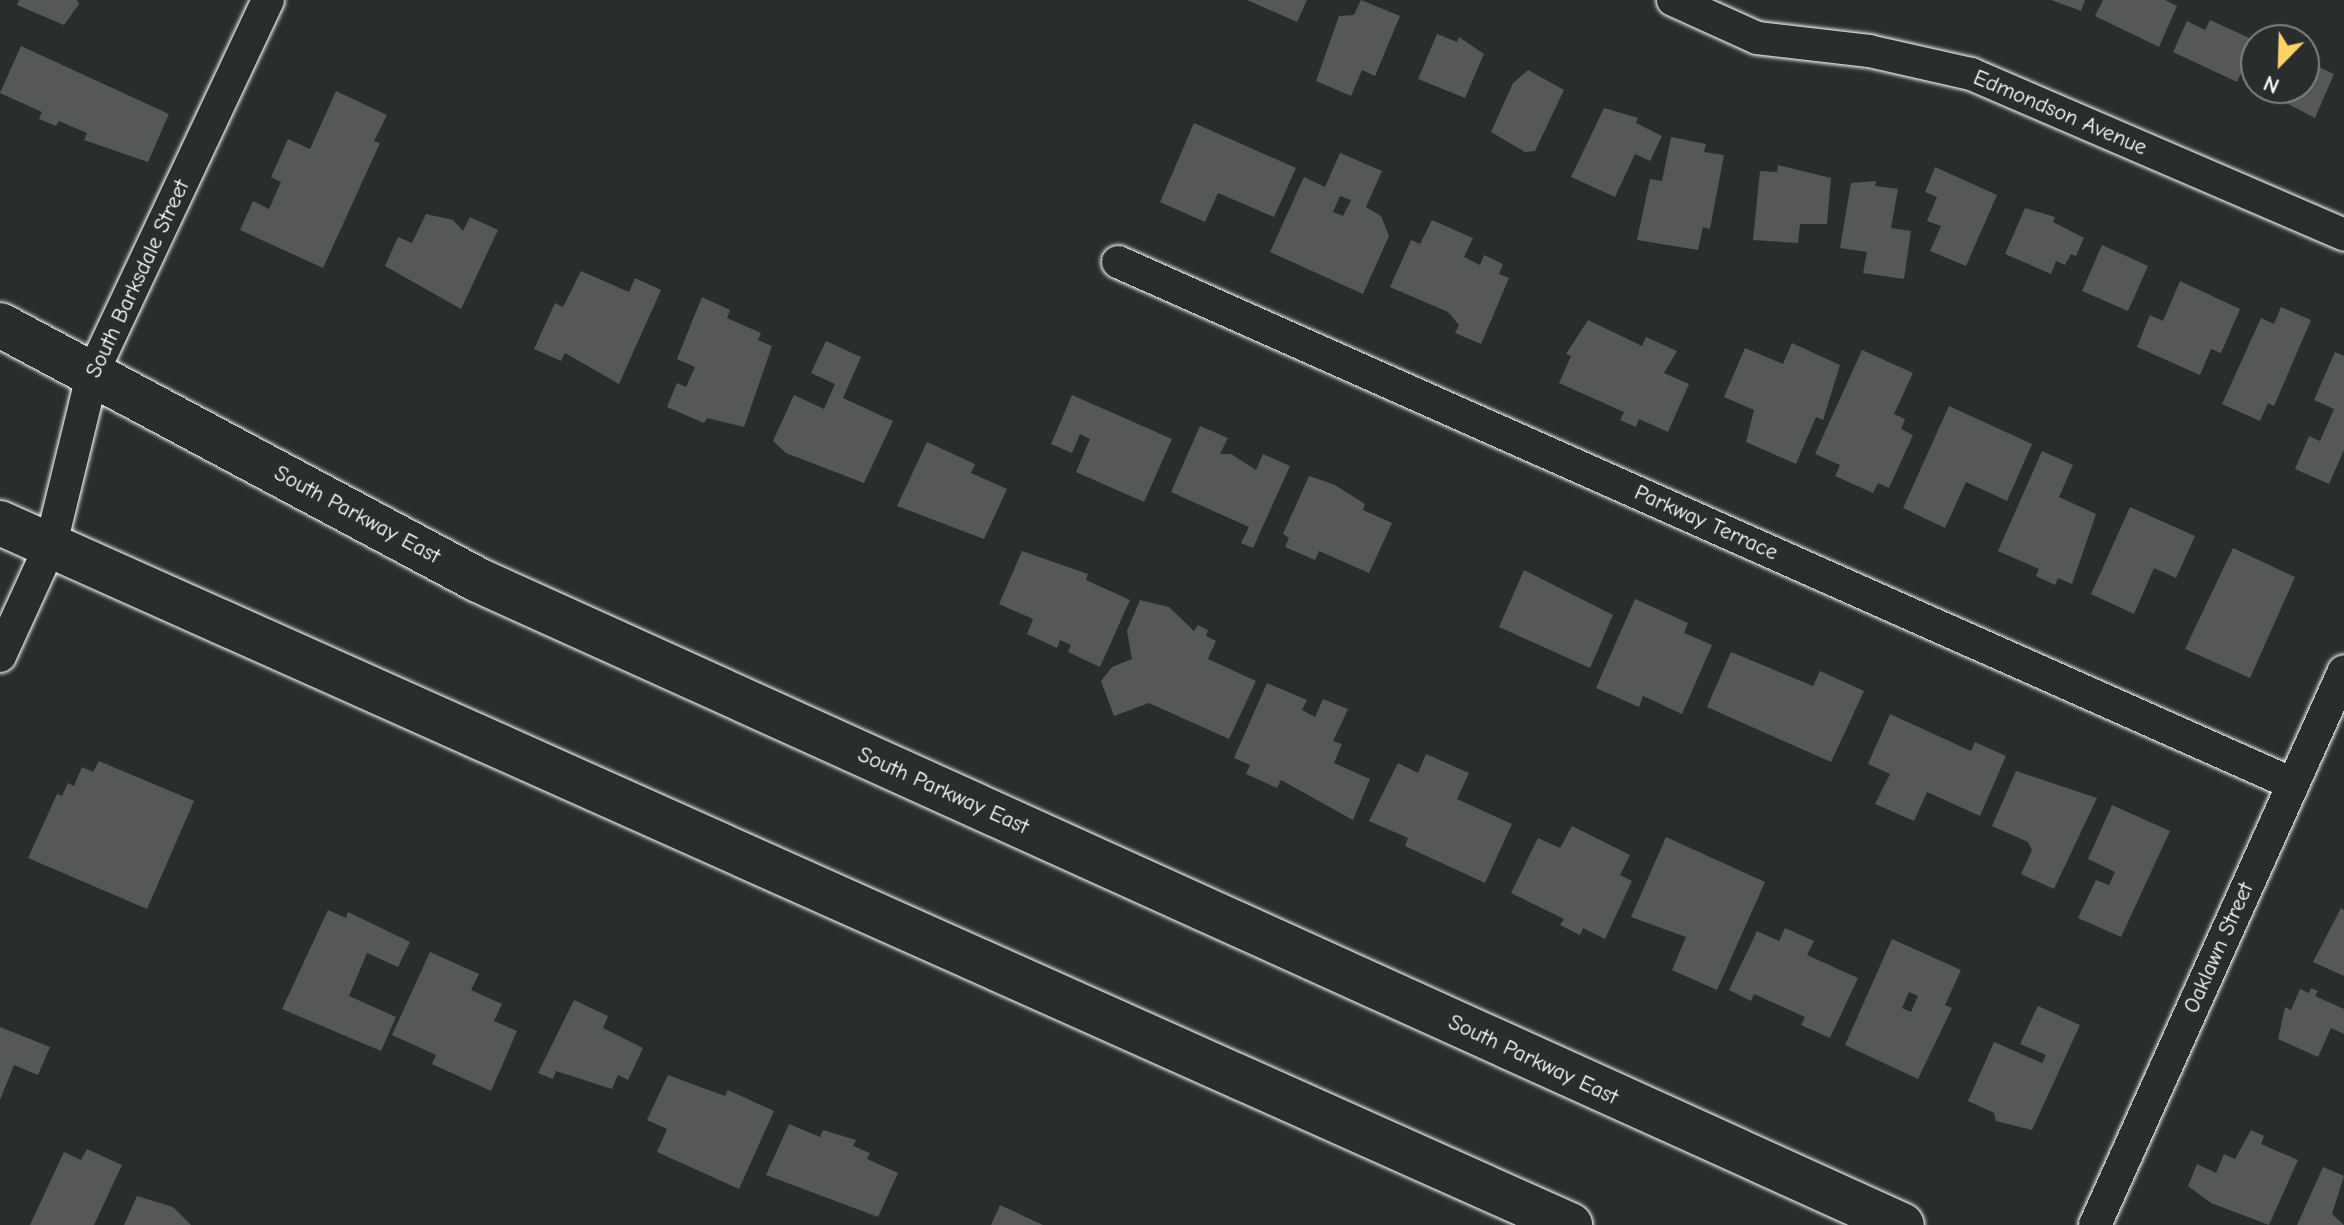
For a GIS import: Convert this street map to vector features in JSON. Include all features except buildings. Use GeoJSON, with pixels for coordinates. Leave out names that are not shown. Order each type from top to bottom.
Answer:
{"type":"FeatureCollection","features":[{"type":"Feature","properties":{"kind":"main road","name":"South Parkway East"},"geometry":{"type":"LineString","coordinates":[[0,325],[478,580],[1902,1225]]}},
{"type":"Feature","properties":{"kind":"main road"},"geometry":{"type":"LineString","coordinates":[[0,523],[1570,1225]]}},
{"type":"Feature","properties":{"kind":"street","name":"South Barksdale Street"},"geometry":{"type":"LineString","coordinates":[[0,656],[51,544],[93,372],[268,0]]}},
{"type":"Feature","properties":{"kind":"street","name":"Edmondson Avenue"},"geometry":{"type":"LineString","coordinates":[[1673,0],[1757,38],[1869,51],[1971,74],[2344,235]]}},
{"type":"Feature","properties":{"kind":"street","name":"Parkway Terrace"},"geometry":{"type":"LineString","coordinates":[[1118,262],[2293,784]]}},
{"type":"Feature","properties":{"kind":"street","name":"Oaklawn Street"},"geometry":{"type":"LineString","coordinates":[[2095,1225],[2344,671]]}}]}
